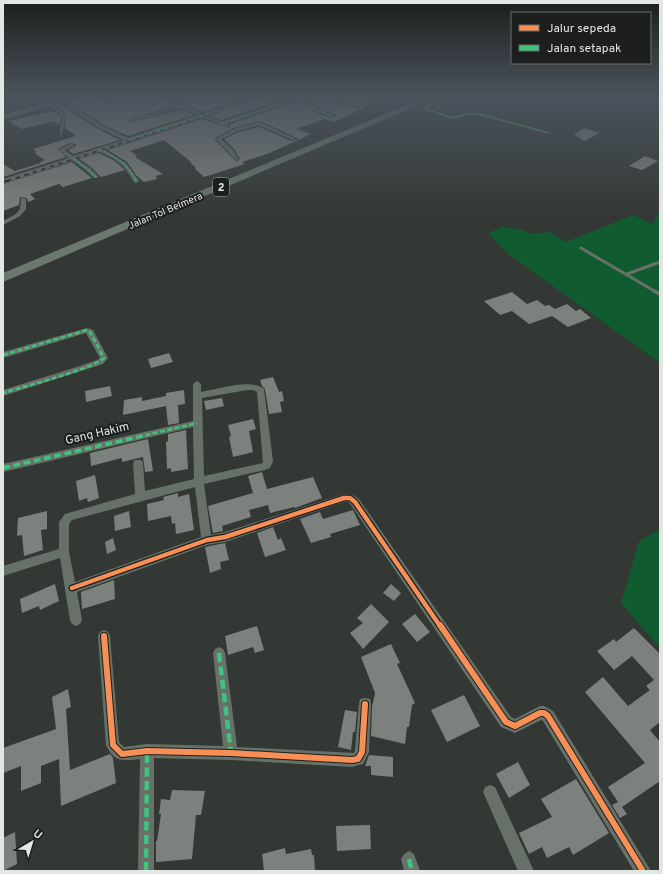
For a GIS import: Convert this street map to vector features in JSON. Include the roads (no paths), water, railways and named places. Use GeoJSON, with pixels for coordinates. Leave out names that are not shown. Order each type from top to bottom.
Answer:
{"type":"FeatureCollection","features":[{"type":"Feature","properties":{"kind":"highway","name":"Jalan Tol Belmera"},"geometry":{"type":"LineString","coordinates":[[3,269],[327,136]]}},
{"type":"Feature","properties":{"kind":"highway","name":"Jalan Tol Belmera"},"geometry":{"type":"LineString","coordinates":[[3,278],[341,136]]}},
{"type":"Feature","properties":{"kind":"street"},"geometry":{"type":"LineString","coordinates":[[119,136],[128,140]]}},
{"type":"Feature","properties":{"kind":"street"},"geometry":{"type":"LineString","coordinates":[[3,181],[141,136]]}},
{"type":"Feature","properties":{"kind":"street"},"geometry":{"type":"LineString","coordinates":[[224,136],[218,139],[231,151],[237,160]]}},
{"type":"Feature","properties":{"kind":"street"},"geometry":{"type":"LineString","coordinates":[[288,136],[294,139]]}},
{"type":"Feature","properties":{"kind":"street"},"geometry":{"type":"LineString","coordinates":[[73,145],[61,150],[74,158],[96,177]]}},
{"type":"Feature","properties":{"kind":"street"},"geometry":{"type":"LineString","coordinates":[[99,149],[116,156],[123,161],[129,168],[136,181]]}},
{"type":"Feature","properties":{"kind":"street"},"geometry":{"type":"LineString","coordinates":[[3,186],[38,175]]}},
{"type":"Feature","properties":{"kind":"street"},"geometry":{"type":"LineString","coordinates":[[3,223],[18,215],[23,209],[23,199]]}},
{"type":"Feature","properties":{"kind":"street"},"geometry":{"type":"LineString","coordinates":[[3,355],[87,330],[90,332],[104,358],[100,362],[83,368],[3,393]]}},
{"type":"Feature","properties":{"kind":"street"},"geometry":{"type":"LineString","coordinates":[[197,384],[199,481],[208,540]]}},
{"type":"Feature","properties":{"kind":"street"},"geometry":{"type":"LineString","coordinates":[[76,620],[72,588],[64,552],[64,522],[68,517],[140,496],[266,465],[268,461],[261,391],[252,386],[198,396]]}},
{"type":"Feature","properties":{"kind":"street","name":"Gang Hakim"},"geometry":{"type":"LineString","coordinates":[[3,468],[197,423]]}},
{"type":"Feature","properties":{"kind":"street"},"geometry":{"type":"LineString","coordinates":[[138,464],[140,496]]}},
{"type":"Feature","properties":{"kind":"street"},"geometry":{"type":"LineString","coordinates":[[72,588],[208,540],[225,537],[344,498],[350,498],[355,502],[506,722],[515,726],[540,713],[548,716],[643,871]]}},
{"type":"Feature","properties":{"kind":"street"},"geometry":{"type":"LineString","coordinates":[[3,570],[64,552]]}},
{"type":"Feature","properties":{"kind":"street"},"geometry":{"type":"LineString","coordinates":[[104,636],[113,745],[122,754],[147,751],[232,753],[352,760],[358,759],[362,752],[365,704]]}},
{"type":"Feature","properties":{"kind":"street"},"geometry":{"type":"LineString","coordinates":[[219,653],[232,753]]}},
{"type":"Feature","properties":{"kind":"street"},"geometry":{"type":"LineString","coordinates":[[146,871],[147,751]]}},
{"type":"Feature","properties":{"kind":"street"},"geometry":{"type":"LineString","coordinates":[[490,792],[526,871]]}},
{"type":"Feature","properties":{"kind":"lane"},"geometry":{"type":"LineString","coordinates":[[582,248],[660,294]]}},
{"type":"Feature","properties":{"kind":"lane"},"geometry":{"type":"LineString","coordinates":[[628,274],[660,262]]}},
{"type":"Feature","properties":{"kind":"railway"},"geometry":{"type":"LineString","coordinates":[[7,181],[144,136]]}},
{"type":"Feature","properties":{"kind":"railway"},"geometry":{"type":"LineString","coordinates":[[3,182],[10,180]]}}]}
